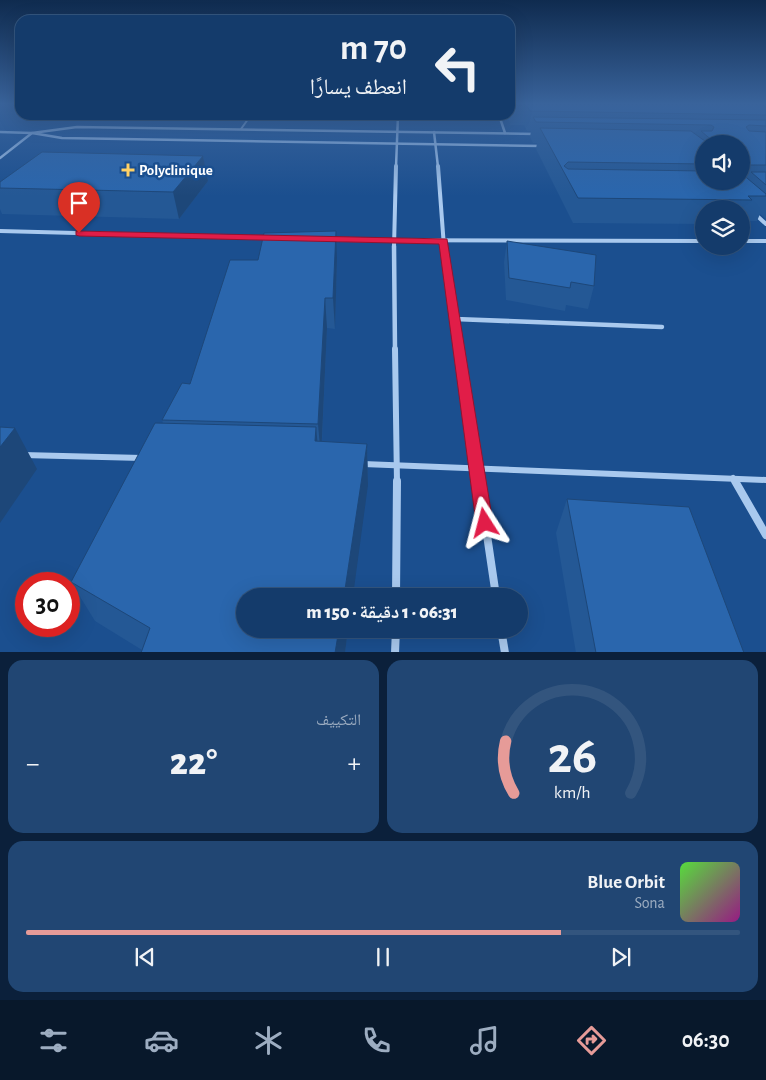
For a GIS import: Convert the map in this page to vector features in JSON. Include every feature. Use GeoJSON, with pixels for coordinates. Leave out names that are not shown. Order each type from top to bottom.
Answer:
{"type":"FeatureCollection","features":[{"type":"Feature","properties":{"kind":"street"},"geometry":{"type":"LineString","coordinates":[[0,158],[30,134]]}},
{"type":"Feature","properties":{"kind":"street"},"geometry":{"type":"LineString","coordinates":[[41,134],[62,138],[546,146]]}},
{"type":"Feature","properties":{"kind":"street"},"geometry":{"type":"LineString","coordinates":[[396,588],[397,465],[394,242],[398,134]]}},
{"type":"Feature","properties":{"kind":"street"},"geometry":{"type":"LineString","coordinates":[[435,134],[437,144],[443,241],[495,588]]}},
{"type":"Feature","properties":{"kind":"street"},"geometry":{"type":"LineString","coordinates":[[752,211],[766,224]]}},
{"type":"Feature","properties":{"kind":"street"},"geometry":{"type":"LineString","coordinates":[[0,231],[276,238]]}},
{"type":"Feature","properties":{"kind":"street"},"geometry":{"type":"LineString","coordinates":[[325,240],[394,242],[695,241]]}},
{"type":"Feature","properties":{"kind":"street"},"geometry":{"type":"LineString","coordinates":[[750,241],[766,240]]}},
{"type":"Feature","properties":{"kind":"street"},"geometry":{"type":"LineString","coordinates":[[454,319],[662,327]]}},
{"type":"Feature","properties":{"kind":"street"},"geometry":{"type":"LineString","coordinates":[[10,454],[149,458]]}},
{"type":"Feature","properties":{"kind":"street"},"geometry":{"type":"LineString","coordinates":[[358,464],[766,480]]}},
{"type":"Feature","properties":{"kind":"street"},"geometry":{"type":"LineString","coordinates":[[734,478],[766,535]]}},
{"type":"Feature","properties":{"kind":"street"},"geometry":{"type":"LineString","coordinates":[[395,652],[396,638]]}},
{"type":"Feature","properties":{"kind":"street"},"geometry":{"type":"LineString","coordinates":[[503,638],[505,652]]}},
{"type":"Feature","properties":{"kind":"building"},"geometry":{"type":"Polygon","coordinates":[[[543,134],[696,134],[695,164],[568,162],[564,166],[568,169],[695,171],[695,190],[750,190],[750,181],[766,194],[766,196],[748,196],[752,200],[578,198],[543,134]]]}},
{"type":"Feature","properties":{"kind":"building"},"geometry":{"type":"Polygon","coordinates":[[[705,134],[766,134],[766,165],[750,165],[750,135],[705,134]]]}},
{"type":"Feature","properties":{"kind":"building"},"geometry":{"type":"Polygon","coordinates":[[[42,152],[203,156],[173,192],[0,188],[0,182],[42,152]]]}},
{"type":"Feature","properties":{"kind":"building"},"geometry":{"type":"Polygon","coordinates":[[[751,172],[766,172],[766,185],[751,172]]]}},
{"type":"Feature","properties":{"kind":"building"},"geometry":{"type":"Polygon","coordinates":[[[336,231],[333,298],[325,298],[318,424],[162,420],[182,383],[190,384],[230,260],[258,260],[264,233],[336,231]]]}},
{"type":"Feature","properties":{"kind":"building"},"geometry":{"type":"Polygon","coordinates":[[[507,241],[596,255],[594,286],[571,282],[570,288],[509,278],[507,241]]]}},
{"type":"Feature","properties":{"kind":"building"},"geometry":{"type":"Polygon","coordinates":[[[155,423],[316,427],[315,441],[367,444],[345,588],[236,588],[236,638],[338,638],[335,652],[141,652],[150,628],[80,587],[80,572],[76,572],[155,423]]]}},
{"type":"Feature","properties":{"kind":"building"},"geometry":{"type":"Polygon","coordinates":[[[0,427],[15,428],[0,447],[0,427]]]}},
{"type":"Feature","properties":{"kind":"building"},"geometry":{"type":"Polygon","coordinates":[[[567,499],[689,507],[744,652],[596,652],[567,499]]]}},
{"type":"Feature","properties":{"kind":"place","name":"Polyclinique"},"geometry":{"type":"Point","coordinates":[128,170]}},
{"type":"Feature","properties":{"kind":"route"},"geometry":{"type":"LineString","coordinates":[[79,233],[394,242],[443,241],[485,523]]}}]}
